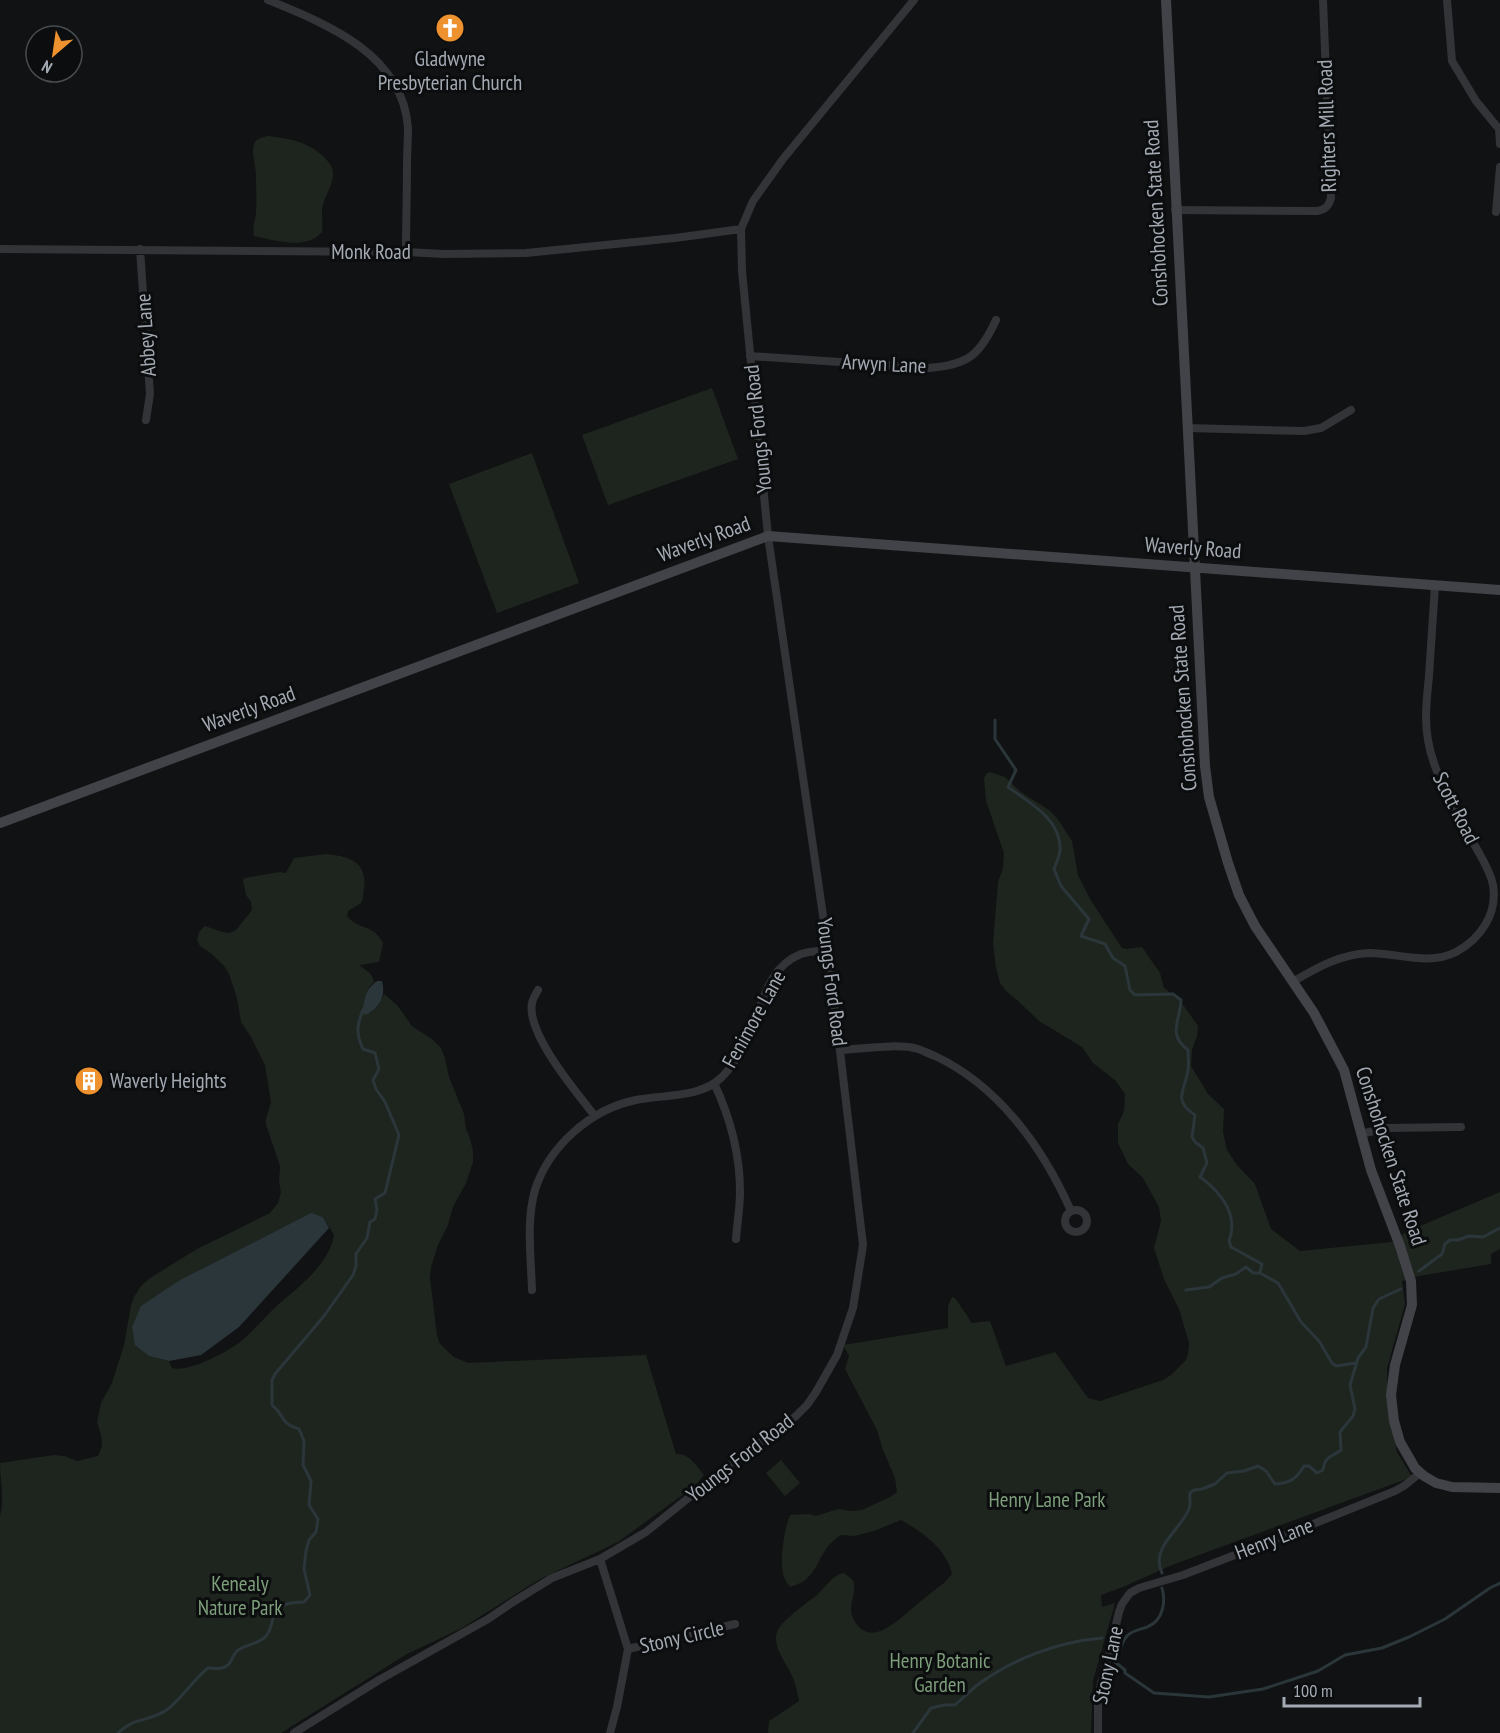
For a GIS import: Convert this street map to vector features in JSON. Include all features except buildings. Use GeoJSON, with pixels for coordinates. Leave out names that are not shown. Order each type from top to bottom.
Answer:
{"type":"FeatureCollection","features":[{"type":"Feature","properties":{"kind":"main road","name":"Conshohocken State Road"},"geometry":{"type":"LineString","coordinates":[[1166,0],[1194,567],[1205,765],[1209,798],[1230,871],[1242,903],[1314,1013],[1344,1070],[1371,1170],[1400,1246],[1412,1289],[1410,1312],[1393,1376],[1391,1402],[1400,1442],[1420,1473]]}},
{"type":"Feature","properties":{"kind":"main road","name":"Waverly Road"},"geometry":{"type":"LineString","coordinates":[[0,823],[768,536],[1500,590]]}},
{"type":"Feature","properties":{"kind":"main road"},"geometry":{"type":"LineString","coordinates":[[1420,1473],[1444,1485],[1500,1488]]}},
{"type":"Feature","properties":{"kind":"street"},"geometry":{"type":"LineString","coordinates":[[268,0],[340,32],[376,59],[389,75],[403,105],[408,128],[406,252]]}},
{"type":"Feature","properties":{"kind":"street","name":"Youngs Ford Road"},"geometry":{"type":"LineString","coordinates":[[294,1733],[379,1680],[488,1619],[552,1578],[600,1559],[646,1532],[727,1467],[796,1416],[816,1392],[838,1352],[853,1308],[863,1245],[828,950],[768,536],[742,271],[741,229],[753,201],[783,159],[914,0]]}},
{"type":"Feature","properties":{"kind":"street","name":"Righters Mill Road"},"geometry":{"type":"LineString","coordinates":[[1175,210],[1317,211],[1328,206],[1331,198],[1323,0]]}},
{"type":"Feature","properties":{"kind":"street"},"geometry":{"type":"LineString","coordinates":[[1447,0],[1452,61],[1476,101],[1498,129],[1500,144]]}},
{"type":"Feature","properties":{"kind":"street"},"geometry":{"type":"LineString","coordinates":[[1496,212],[1500,167]]}},
{"type":"Feature","properties":{"kind":"street","name":"Monk Road"},"geometry":{"type":"LineString","coordinates":[[0,249],[526,253],[741,229]]}},
{"type":"Feature","properties":{"kind":"street","name":"Abbey Lane"},"geometry":{"type":"LineString","coordinates":[[140,249],[150,394],[146,420]]}},
{"type":"Feature","properties":{"kind":"street","name":"Arwyn Lane"},"geometry":{"type":"LineString","coordinates":[[750,356],[940,367],[956,364],[975,354],[988,338],[996,320]]}},
{"type":"Feature","properties":{"kind":"street"},"geometry":{"type":"LineString","coordinates":[[1187,428],[1304,431],[1321,428],[1351,410]]}},
{"type":"Feature","properties":{"kind":"street","name":"Scott Road"},"geometry":{"type":"LineString","coordinates":[[1294,981],[1326,963],[1359,954],[1380,953],[1426,958],[1445,956],[1462,949],[1478,936],[1488,921],[1494,895],[1490,875],[1439,775],[1428,740],[1426,713],[1435,585]]}},
{"type":"Feature","properties":{"kind":"street","name":"Fenimore Lane"},"geometry":{"type":"LineString","coordinates":[[532,1290],[531,1220],[535,1191],[548,1163],[570,1135],[594,1116],[613,1107],[636,1100],[689,1093],[714,1083],[738,1058],[766,990],[777,971],[788,960],[803,953],[828,950]]}},
{"type":"Feature","properties":{"kind":"street"},"geometry":{"type":"LineString","coordinates":[[538,990],[532,1004],[536,1028],[552,1060],[594,1116]]}},
{"type":"Feature","properties":{"kind":"street"},"geometry":{"type":"LineString","coordinates":[[840,1050],[900,1046],[917,1048],[965,1073],[984,1087],[1003,1106],[1032,1142],[1061,1188],[1071,1211]]}},
{"type":"Feature","properties":{"kind":"street"},"geometry":{"type":"LineString","coordinates":[[714,1083],[734,1135],[740,1191],[736,1239]]}},
{"type":"Feature","properties":{"kind":"street"},"geometry":{"type":"LineString","coordinates":[[1361,1134],[1386,1128],[1461,1127]]}},
{"type":"Feature","properties":{"kind":"street","name":"Henry Lane"},"geometry":{"type":"LineString","coordinates":[[1125,1599],[1139,1588],[1194,1570],[1395,1491],[1420,1473]]}},
{"type":"Feature","properties":{"kind":"street"},"geometry":{"type":"LineString","coordinates":[[600,1559],[628,1649],[610,1733]]}},
{"type":"Feature","properties":{"kind":"street","name":"Stony Lane"},"geometry":{"type":"LineString","coordinates":[[1098,1733],[1101,1683],[1119,1612],[1125,1599]]}},
{"type":"Feature","properties":{"kind":"street","name":"Stony Circle"},"geometry":{"type":"LineString","coordinates":[[628,1649],[735,1624]]}},
{"type":"Feature","properties":{"kind":"green space"},"geometry":{"type":"Polygon","coordinates":[[[268,136],[305,144],[329,162],[333,173],[332,181],[322,209],[322,232],[315,238],[299,243],[289,243],[254,236],[256,171],[253,149],[256,141],[268,136]]]}},
{"type":"Feature","properties":{"kind":"green space"},"geometry":{"type":"Polygon","coordinates":[[[712,388],[738,459],[608,505],[582,435],[712,388]]]}},
{"type":"Feature","properties":{"kind":"green space"},"geometry":{"type":"Polygon","coordinates":[[[532,453],[579,583],[497,613],[449,484],[532,453]]]}},
{"type":"Feature","properties":{"kind":"green space"},"geometry":{"type":"Polygon","coordinates":[[[990,772],[1005,777],[1021,792],[1049,810],[1057,818],[1072,841],[1078,875],[1090,899],[1122,948],[1142,947],[1160,973],[1164,988],[1179,999],[1198,1026],[1191,1066],[1208,1094],[1224,1109],[1223,1132],[1227,1150],[1237,1165],[1255,1184],[1271,1229],[1300,1251],[1392,1242],[1406,1232],[1500,1192],[1500,1249],[1491,1254],[1491,1264],[1402,1281],[1405,1304],[1387,1368],[1388,1409],[1397,1452],[1412,1477],[1172,1565],[1101,1595],[1102,1607],[1115,1603],[1093,1681],[1091,1733],[768,1733],[769,1721],[799,1701],[793,1678],[776,1642],[780,1626],[789,1617],[833,1579],[844,1573],[853,1580],[851,1610],[854,1620],[861,1629],[876,1632],[901,1618],[952,1574],[939,1549],[925,1536],[901,1520],[854,1536],[841,1535],[828,1547],[804,1581],[790,1587],[785,1579],[782,1552],[790,1515],[816,1516],[838,1509],[862,1510],[897,1492],[895,1478],[877,1430],[845,1369],[849,1356],[843,1345],[948,1328],[948,1306],[952,1297],[972,1323],[990,1321],[1006,1366],[1055,1352],[1088,1398],[1100,1401],[1163,1380],[1186,1360],[1188,1354],[1189,1343],[1179,1309],[1164,1279],[1154,1248],[1161,1221],[1159,1207],[1143,1178],[1128,1164],[1118,1143],[1118,1124],[1124,1111],[1125,1094],[1116,1081],[1093,1063],[1082,1047],[1039,1021],[1000,983],[993,943],[998,882],[1003,868],[1004,853],[986,801],[984,778],[990,772]]]}},
{"type":"Feature","properties":{"kind":"green space","name":"Kenealy Nature Park"},"geometry":{"type":"Polygon","coordinates":[[[334,855],[354,862],[363,872],[363,900],[348,911],[347,916],[375,933],[383,943],[379,962],[359,965],[370,974],[374,982],[369,987],[368,1013],[376,1008],[384,994],[397,1005],[412,1026],[441,1048],[449,1077],[464,1114],[473,1151],[473,1162],[466,1183],[453,1207],[431,1267],[430,1278],[440,1344],[454,1357],[468,1363],[646,1355],[676,1454],[685,1455],[704,1475],[695,1486],[618,1542],[540,1579],[462,1628],[407,1654],[281,1733],[0,1733],[0,1516],[2,1496],[0,1463],[54,1455],[65,1456],[77,1461],[98,1456],[102,1446],[97,1422],[101,1403],[112,1383],[124,1345],[131,1305],[141,1286],[197,1249],[270,1213],[278,1203],[281,1192],[280,1166],[266,1125],[271,1102],[265,1065],[241,1022],[237,998],[229,974],[213,955],[200,946],[197,940],[199,932],[205,926],[222,932],[230,933],[236,930],[252,910],[243,880],[280,872],[286,873],[294,858],[334,855]],[[310,1214],[180,1280],[149,1356],[169,1361],[172,1368],[179,1369],[197,1365],[240,1342],[320,1265],[331,1246],[334,1235],[323,1217],[310,1214]]]}},
{"type":"Feature","properties":{"kind":"green space"},"geometry":{"type":"Polygon","coordinates":[[[781,1460],[800,1483],[785,1496],[766,1473],[781,1460]]]}},
{"type":"Feature","properties":{"kind":"shaded area"},"geometry":{"type":"Polygon","coordinates":[[[377,981],[382,981],[382,997],[374,1010],[364,1015],[366,996],[377,981]]]}},
{"type":"Feature","properties":{"kind":"shaded area"},"geometry":{"type":"Polygon","coordinates":[[[311,1213],[323,1217],[329,1228],[239,1327],[201,1355],[169,1361],[149,1356],[135,1345],[132,1327],[141,1306],[180,1280],[311,1213]]]}},
{"type":"Feature","properties":{"kind":"waterway"},"geometry":{"type":"LineString","coordinates":[[995,720],[995,739],[1016,770],[1008,787],[1043,813],[1056,830],[1060,851],[1054,869],[1061,886],[1089,919],[1081,936],[1105,944],[1113,958],[1125,966],[1130,990],[1135,995],[1173,994],[1181,1000],[1176,1033],[1178,1039],[1188,1050],[1188,1070],[1182,1100],[1188,1110],[1195,1115],[1192,1137],[1203,1148],[1207,1163],[1200,1177],[1221,1197],[1230,1213],[1232,1222],[1229,1241],[1231,1247],[1262,1264],[1260,1273],[1278,1283],[1301,1322],[1319,1341],[1332,1363],[1336,1366],[1356,1363]]}},
{"type":"Feature","properties":{"kind":"waterway"},"geometry":{"type":"LineString","coordinates":[[118,1733],[137,1721],[155,1716],[168,1709],[208,1668],[225,1667],[237,1651],[263,1639],[269,1632],[275,1613],[281,1607],[290,1603],[304,1602],[310,1595],[304,1569],[309,1540],[316,1532],[318,1519],[309,1505],[311,1481],[303,1465],[304,1441],[299,1429],[288,1424],[272,1405],[272,1380],[324,1316],[353,1275],[356,1254],[367,1238],[370,1222],[375,1219],[377,1210],[375,1199],[385,1193],[399,1135],[373,1080],[379,1069],[375,1053],[363,1049],[359,1038],[359,1022],[365,1006]]}},
{"type":"Feature","properties":{"kind":"waterway"},"geometry":{"type":"LineString","coordinates":[[1419,1271],[1442,1254],[1445,1244],[1450,1240],[1469,1236],[1483,1237],[1500,1228]]}},
{"type":"Feature","properties":{"kind":"waterway"},"geometry":{"type":"LineString","coordinates":[[1186,1290],[1209,1287],[1246,1267],[1253,1273],[1260,1273]]}},
{"type":"Feature","properties":{"kind":"waterway"},"geometry":{"type":"LineString","coordinates":[[1162,1573],[1159,1564],[1163,1548],[1188,1511],[1190,1493],[1194,1490],[1215,1484],[1227,1473],[1258,1466],[1266,1471],[1275,1484],[1285,1483],[1296,1477],[1304,1466],[1309,1466],[1317,1473],[1323,1470],[1327,1460],[1341,1450],[1340,1432],[1353,1416],[1355,1409],[1350,1385],[1358,1358],[1366,1347],[1373,1308],[1379,1299],[1401,1289]]}},
{"type":"Feature","properties":{"kind":"waterway"},"geometry":{"type":"LineString","coordinates":[[1162,1588],[1164,1599],[1158,1619],[1149,1626],[1127,1636],[1115,1662],[1125,1670],[1125,1673],[1154,1693],[1209,1697],[1263,1689],[1318,1671],[1345,1655],[1382,1648],[1445,1619],[1500,1583]]}},
{"type":"Feature","properties":{"kind":"waterway"},"geometry":{"type":"LineString","coordinates":[[913,1733],[931,1708],[955,1705],[990,1676],[1020,1660],[1068,1643],[1102,1638]]}},
{"type":"Feature","properties":{"kind":"place","name":"Gladwyne Presbyterian Church"},"geometry":{"type":"Point","coordinates":[450,28]}},
{"type":"Feature","properties":{"kind":"place","name":"Waverly Heights"},"geometry":{"type":"Point","coordinates":[89,1081]}},
{"type":"Feature","properties":{"kind":"park label","name":"Henry Lane Park"},"geometry":{"type":"Point","coordinates":[1047,1500]}},
{"type":"Feature","properties":{"kind":"park label","name":"Henry Botanic Garden"},"geometry":{"type":"Point","coordinates":[940,1673]}}]}
